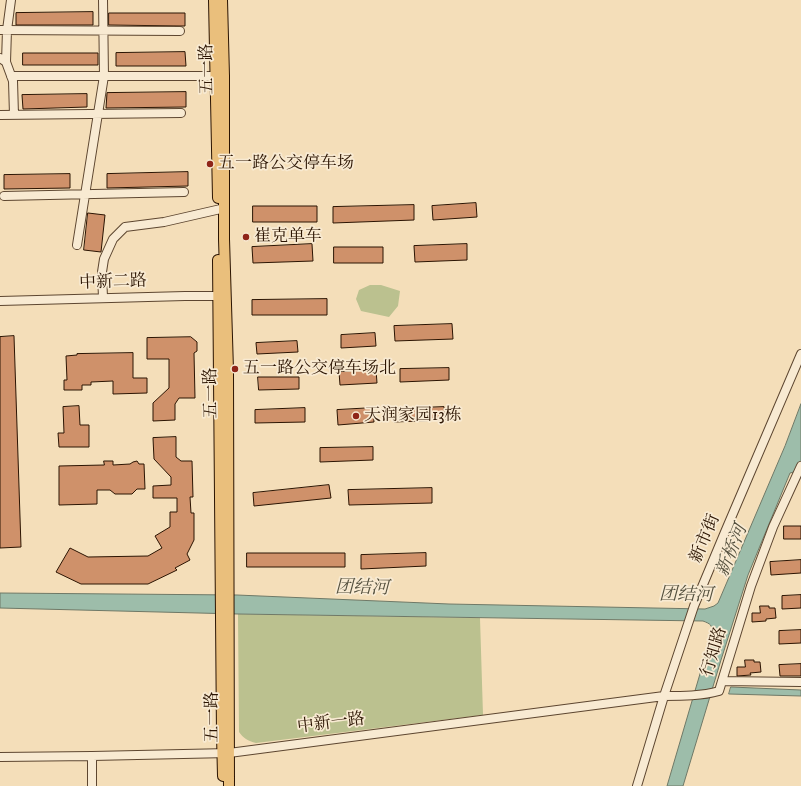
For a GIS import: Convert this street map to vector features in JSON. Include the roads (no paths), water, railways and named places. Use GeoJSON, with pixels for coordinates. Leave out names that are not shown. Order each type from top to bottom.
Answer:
{"type":"FeatureCollection","features":[{"type":"Feature","properties":{"kind":"main road","name":"五一路"},"geometry":{"type":"LineString","coordinates":[[214,0],[218,210],[228,439],[224,589],[226,753],[229,786]]}},
{"type":"Feature","properties":{"kind":"main road","name":"五一路"},"geometry":{"type":"LineString","coordinates":[[222,0],[224,76],[224,246],[222,296]]}},
{"type":"Feature","properties":{"kind":"main road","name":"五一路"},"geometry":{"type":"LineString","coordinates":[[223,786],[226,753]]}},
{"type":"Feature","properties":{"kind":"street"},"geometry":{"type":"LineString","coordinates":[[11,0],[4,30],[3,60],[13,81],[14,115]]}},
{"type":"Feature","properties":{"kind":"street"},"geometry":{"type":"LineString","coordinates":[[77,245],[104,76],[102,0]]}},
{"type":"Feature","properties":{"kind":"street"},"geometry":{"type":"LineString","coordinates":[[4,30],[180,31]]}},
{"type":"Feature","properties":{"kind":"street"},"geometry":{"type":"LineString","coordinates":[[11,76],[224,76]]}},
{"type":"Feature","properties":{"kind":"street"},"geometry":{"type":"LineString","coordinates":[[0,115],[181,113]]}},
{"type":"Feature","properties":{"kind":"street"},"geometry":{"type":"LineString","coordinates":[[4,196],[184,192]]}},
{"type":"Feature","properties":{"kind":"street"},"geometry":{"type":"LineString","coordinates":[[103,298],[102,272],[104,259],[113,239],[125,227],[164,222],[224,208]]}},
{"type":"Feature","properties":{"kind":"street","name":"中新二路"},"geometry":{"type":"LineString","coordinates":[[0,301],[222,296]]}},
{"type":"Feature","properties":{"kind":"street","name":"新市街"},"geometry":{"type":"LineString","coordinates":[[638,786],[664,696],[694,606],[801,354]]}},
{"type":"Feature","properties":{"kind":"street","name":"行知路"},"geometry":{"type":"LineString","coordinates":[[716,692],[722,681],[751,586],[773,527],[799,470]]}},
{"type":"Feature","properties":{"kind":"street"},"geometry":{"type":"LineString","coordinates":[[722,681],[801,682]]}},
{"type":"Feature","properties":{"kind":"street","name":"中新一路"},"geometry":{"type":"LineString","coordinates":[[0,757],[226,753],[664,696],[687,696],[716,692]]}},
{"type":"Feature","properties":{"kind":"street"},"geometry":{"type":"LineString","coordinates":[[92,756],[92,786]]}},
{"type":"Feature","properties":{"kind":"place","name":"五一路公交停车场"},"geometry":{"type":"Point","coordinates":[210,164]}},
{"type":"Feature","properties":{"kind":"place","name":"崔克单车"},"geometry":{"type":"Point","coordinates":[246,237]}},
{"type":"Feature","properties":{"kind":"place","name":"五一路公交停车场北"},"geometry":{"type":"Point","coordinates":[235,369]}},
{"type":"Feature","properties":{"kind":"place","name":"天润家园13栋"},"geometry":{"type":"Point","coordinates":[356,416]}},
{"type":"Feature","properties":{"kind":"water label","name":"新桥河"},"geometry":{"type":"Point","coordinates":[733,551]}},
{"type":"Feature","properties":{"kind":"water label","name":"团结河"},"geometry":{"type":"Point","coordinates":[362,589]}},
{"type":"Feature","properties":{"kind":"water label","name":"团结河"},"geometry":{"type":"Point","coordinates":[686,596]}}]}
